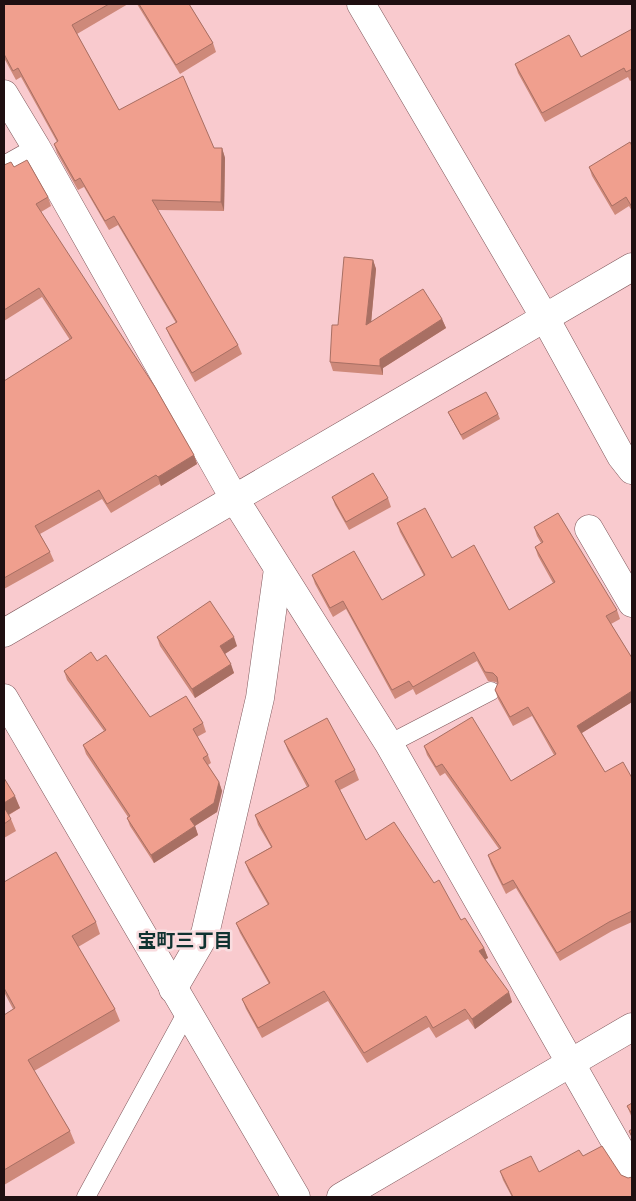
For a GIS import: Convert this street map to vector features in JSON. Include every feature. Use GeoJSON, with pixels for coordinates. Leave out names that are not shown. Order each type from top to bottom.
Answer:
{"type":"FeatureCollection","features":[{"type":"Feature","properties":{"kind":"street"},"geometry":{"type":"LineString","coordinates":[[361,4],[545,318],[621,456],[632,470]]}},
{"type":"Feature","properties":{"kind":"street"},"geometry":{"type":"LineString","coordinates":[[4,94],[36,147],[234,498],[389,744],[632,1171]]}},
{"type":"Feature","properties":{"kind":"street"},"geometry":{"type":"LineString","coordinates":[[4,633],[632,267]]}},
{"type":"Feature","properties":{"kind":"street"},"geometry":{"type":"LineString","coordinates":[[589,529],[632,603]]}},
{"type":"Feature","properties":{"kind":"street"},"geometry":{"type":"LineString","coordinates":[[173,988],[205,934],[260,698],[278,569]]}},
{"type":"Feature","properties":{"kind":"street"},"geometry":{"type":"LineString","coordinates":[[4,698],[296,1197]]}},
{"type":"Feature","properties":{"kind":"street"},"geometry":{"type":"LineString","coordinates":[[341,1197],[632,1027]]}},
{"type":"Feature","properties":{"kind":"lane"},"geometry":{"type":"LineString","coordinates":[[4,165],[36,147]]}},
{"type":"Feature","properties":{"kind":"lane"},"geometry":{"type":"LineString","coordinates":[[389,744],[491,691]]}},
{"type":"Feature","properties":{"kind":"lane"},"geometry":{"type":"LineString","coordinates":[[86,1197],[187,1012]]}},
{"type":"Feature","properties":{"kind":"building"},"geometry":{"type":"Polygon","coordinates":[[[4,4],[109,4],[72,25],[119,110],[183,76],[214,148],[222,148],[221,202],[152,200],[238,345],[192,373],[166,328],[177,322],[114,216],[105,221],[80,178],[75,181],[54,144],[58,141],[18,68],[13,71],[4,54],[4,4]]]}},
{"type":"Feature","properties":{"kind":"building"},"geometry":{"type":"Polygon","coordinates":[[[139,4],[189,4],[213,43],[176,65],[139,4]]]}},
{"type":"Feature","properties":{"kind":"building"},"geometry":{"type":"Polygon","coordinates":[[[632,29],[632,69],[626,72],[624,68],[542,113],[515,64],[569,35],[581,57],[632,29]]]}},
{"type":"Feature","properties":{"kind":"building"},"geometry":{"type":"Polygon","coordinates":[[[630,142],[632,146],[632,207],[626,197],[612,206],[589,167],[630,142]]]}},
{"type":"Feature","properties":{"kind":"building"},"geometry":{"type":"Polygon","coordinates":[[[27,160],[48,197],[36,204],[155,387],[194,455],[158,477],[156,475],[107,504],[99,490],[35,526],[50,552],[4,578],[4,381],[72,338],[39,288],[4,310],[4,165],[11,162],[14,167],[27,160]]]}},
{"type":"Feature","properties":{"kind":"building"},"geometry":{"type":"Polygon","coordinates":[[[344,257],[373,260],[366,325],[423,289],[442,319],[380,359],[380,366],[330,362],[332,325],[338,325],[344,257]]]}},
{"type":"Feature","properties":{"kind":"building"},"geometry":{"type":"Polygon","coordinates":[[[486,392],[498,414],[461,435],[448,412],[486,392]]]}},
{"type":"Feature","properties":{"kind":"building"},"geometry":{"type":"Polygon","coordinates":[[[373,473],[388,498],[346,522],[332,497],[373,473]]]}},
{"type":"Feature","properties":{"kind":"building"},"geometry":{"type":"Polygon","coordinates":[[[425,508],[452,558],[474,545],[509,610],[555,582],[535,547],[543,542],[534,527],[558,513],[617,610],[606,616],[632,658],[632,691],[577,726],[605,772],[623,762],[632,778],[632,911],[609,922],[557,953],[513,880],[503,885],[488,855],[501,848],[442,764],[436,767],[424,746],[472,717],[511,781],[556,754],[528,707],[510,717],[495,690],[498,683],[497,677],[493,673],[485,672],[474,652],[413,687],[409,681],[392,690],[343,601],[330,608],[312,575],[354,551],[382,600],[425,575],[397,523],[425,508]]]}},
{"type":"Feature","properties":{"kind":"building"},"geometry":{"type":"Polygon","coordinates":[[[210,601],[234,637],[220,646],[231,664],[192,689],[157,637],[210,601]]]}},
{"type":"Feature","properties":{"kind":"building"},"geometry":{"type":"Polygon","coordinates":[[[91,652],[97,661],[106,655],[150,717],[186,696],[203,723],[193,729],[208,755],[203,758],[219,782],[214,803],[190,819],[195,826],[151,855],[127,818],[130,816],[83,745],[106,730],[64,671],[91,652]]]}},
{"type":"Feature","properties":{"kind":"building"},"geometry":{"type":"Polygon","coordinates":[[[327,718],[355,770],[335,781],[366,840],[394,822],[434,883],[439,880],[461,920],[465,918],[484,948],[479,951],[509,992],[472,1019],[465,1009],[433,1028],[426,1016],[364,1053],[324,991],[258,1028],[242,999],[270,983],[236,923],[269,904],[245,862],[272,847],[255,815],[309,786],[284,741],[327,718]]]}},
{"type":"Feature","properties":{"kind":"building"},"geometry":{"type":"Polygon","coordinates":[[[4,778],[15,796],[4,803],[4,778]]]}},
{"type":"Feature","properties":{"kind":"building"},"geometry":{"type":"Polygon","coordinates":[[[4,807],[11,819],[4,824],[4,807]]]}},
{"type":"Feature","properties":{"kind":"building"},"geometry":{"type":"Polygon","coordinates":[[[56,852],[96,922],[72,936],[115,1009],[28,1060],[70,1131],[4,1170],[4,1015],[15,1008],[4,988],[4,882],[56,852]]]}},
{"type":"Feature","properties":{"kind":"building"},"geometry":{"type":"Polygon","coordinates":[[[632,1103],[632,1114],[627,1106],[632,1103]]]}},
{"type":"Feature","properties":{"kind":"building"},"geometry":{"type":"Polygon","coordinates":[[[602,1146],[621,1175],[628,1178],[632,1177],[632,1197],[513,1197],[500,1171],[531,1156],[539,1172],[579,1150],[583,1156],[602,1146]]]}},
{"type":"Feature","properties":{"kind":"district","name":"宝町三丁目"},"geometry":{"type":"Point","coordinates":[185,939]}}]}
